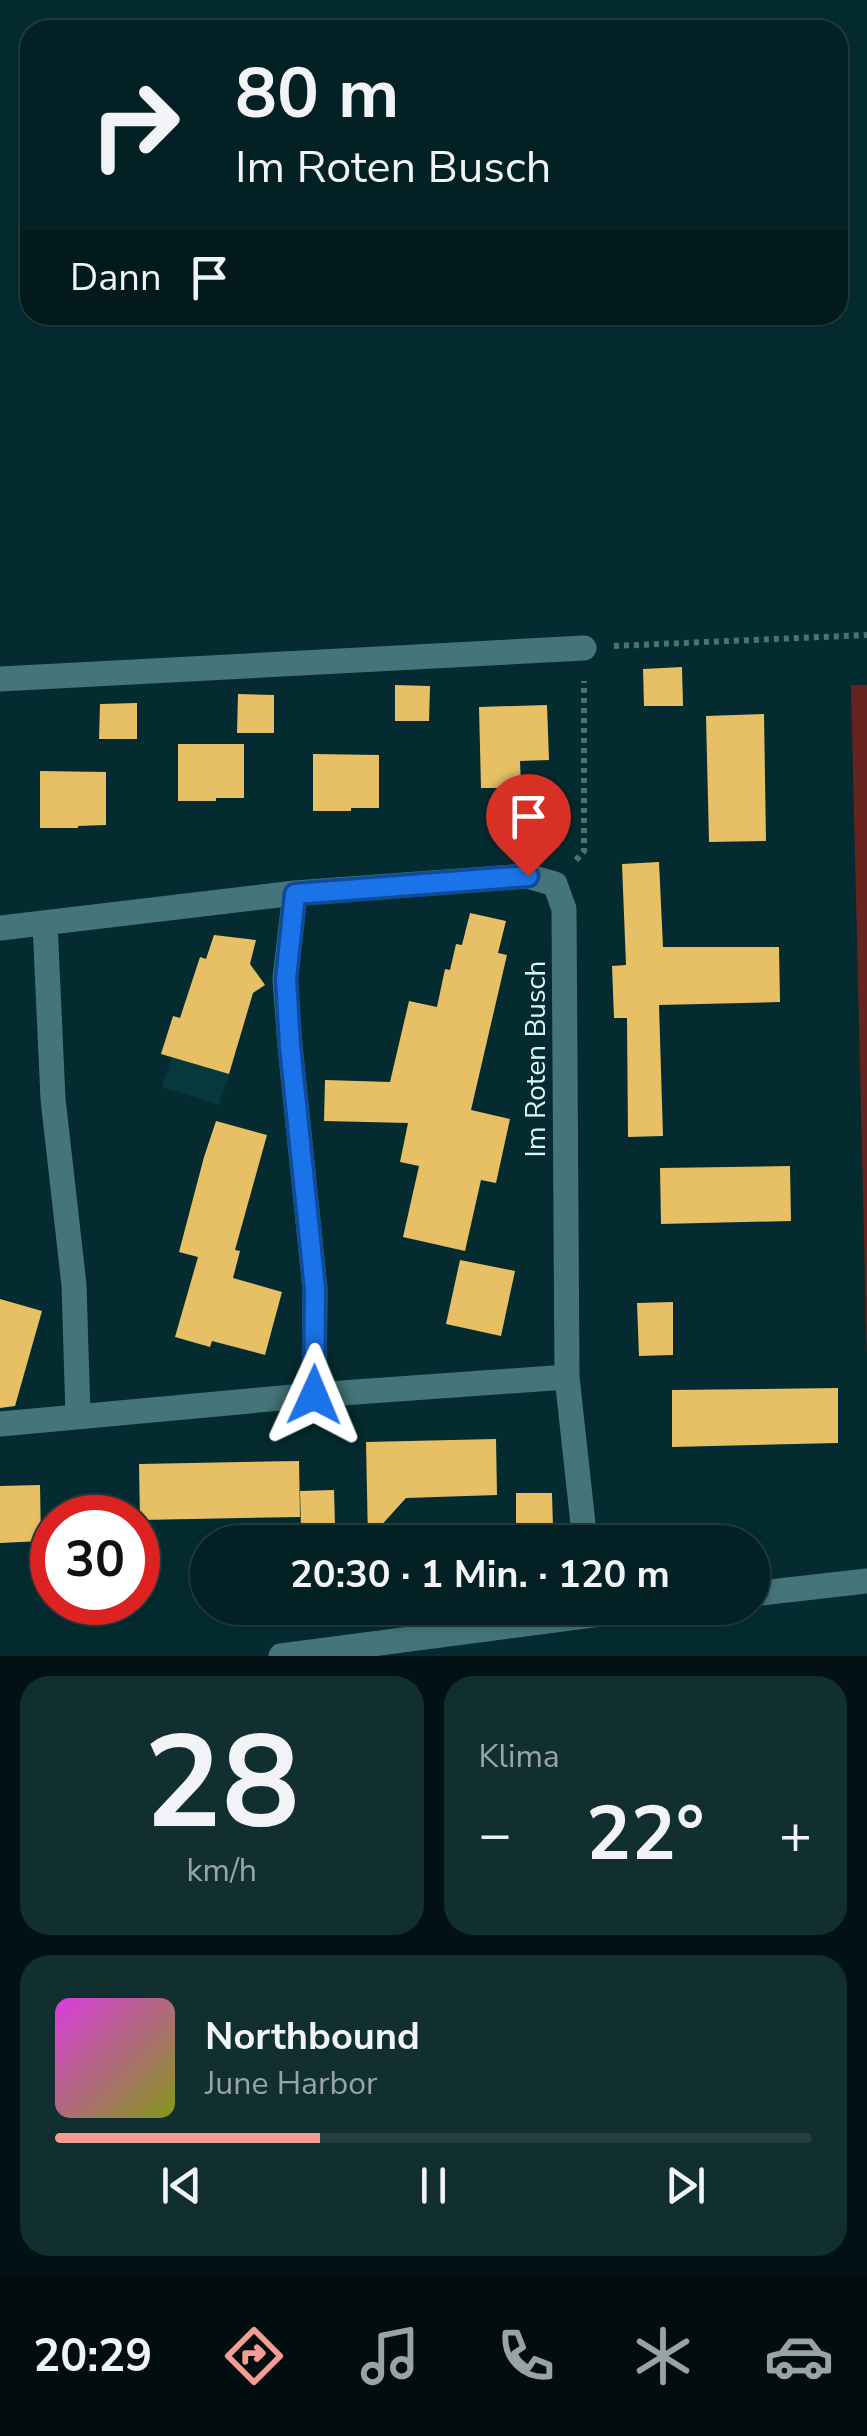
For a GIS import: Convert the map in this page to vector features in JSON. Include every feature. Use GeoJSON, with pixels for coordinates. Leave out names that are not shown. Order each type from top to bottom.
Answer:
{"type":"FeatureCollection","features":[{"type":"Feature","properties":{"kind":"street"},"geometry":{"type":"LineString","coordinates":[[0,679],[584,648]]}},
{"type":"Feature","properties":{"kind":"street"},"geometry":{"type":"LineString","coordinates":[[0,928],[295,894],[528,876],[555,884]]}},
{"type":"Feature","properties":{"kind":"street","name":"Im Roten Busch"},"geometry":{"type":"LineString","coordinates":[[555,884],[564,909],[567,1377],[583,1525]]}},
{"type":"Feature","properties":{"kind":"street"},"geometry":{"type":"LineString","coordinates":[[295,894],[286,979],[315,1289],[314,1395]]}},
{"type":"Feature","properties":{"kind":"street"},"geometry":{"type":"LineString","coordinates":[[45,923],[54,1099],[74,1285],[78,1416]]}},
{"type":"Feature","properties":{"kind":"street"},"geometry":{"type":"LineString","coordinates":[[0,1424],[567,1377]]}},
{"type":"Feature","properties":{"kind":"street"},"geometry":{"type":"LineString","coordinates":[[770,1592],[867,1581]]}},
{"type":"Feature","properties":{"kind":"street"},"geometry":{"type":"LineString","coordinates":[[281,1656],[496,1625]]}},
{"type":"Feature","properties":{"kind":"path"},"geometry":{"type":"LineString","coordinates":[[555,884],[584,851],[584,648],[867,635]]}},
{"type":"Feature","properties":{"kind":"shaded area"},"geometry":{"type":"Polygon","coordinates":[[[851,685],[867,685],[867,1362],[851,685]]]}},
{"type":"Feature","properties":{"kind":"shaded area"},"geometry":{"type":"Polygon","coordinates":[[[172,1057],[229,1074],[219,1105],[162,1087],[172,1057]]]}},
{"type":"Feature","properties":{"kind":"building"},"geometry":{"type":"Polygon","coordinates":[[[682,667],[683,706],[644,706],[643,669],[682,667]]]}},
{"type":"Feature","properties":{"kind":"building"},"geometry":{"type":"Polygon","coordinates":[[[395,685],[430,686],[429,721],[395,721],[395,685]]]}},
{"type":"Feature","properties":{"kind":"building"},"geometry":{"type":"Polygon","coordinates":[[[238,694],[274,695],[274,733],[237,733],[238,694]]]}},
{"type":"Feature","properties":{"kind":"building"},"geometry":{"type":"Polygon","coordinates":[[[137,703],[137,739],[99,739],[100,704],[137,703]]]}},
{"type":"Feature","properties":{"kind":"building"},"geometry":{"type":"Polygon","coordinates":[[[547,705],[549,760],[520,761],[521,788],[481,788],[479,707],[547,705]]]}},
{"type":"Feature","properties":{"kind":"building"},"geometry":{"type":"Polygon","coordinates":[[[764,714],[766,841],[709,842],[706,716],[764,714]]]}},
{"type":"Feature","properties":{"kind":"building"},"geometry":{"type":"Polygon","coordinates":[[[178,744],[244,744],[244,798],[178,801],[178,744]]]}},
{"type":"Feature","properties":{"kind":"building"},"geometry":{"type":"Polygon","coordinates":[[[313,754],[379,755],[379,808],[313,811],[313,754]]]}},
{"type":"Feature","properties":{"kind":"building"},"geometry":{"type":"Polygon","coordinates":[[[40,771],[106,772],[106,825],[40,828],[40,771]]]}},
{"type":"Feature","properties":{"kind":"building"},"geometry":{"type":"Polygon","coordinates":[[[659,862],[663,947],[779,947],[780,1002],[659,1005],[663,1136],[628,1137],[627,1018],[614,1018],[612,966],[626,965],[622,864],[659,862]]]}},
{"type":"Feature","properties":{"kind":"building"},"geometry":{"type":"Polygon","coordinates":[[[470,913],[506,921],[498,953],[507,955],[471,1110],[510,1119],[496,1183],[481,1180],[465,1251],[403,1237],[419,1166],[400,1162],[408,1123],[324,1121],[325,1080],[390,1082],[409,1001],[437,1007],[445,969],[450,970],[456,944],[462,945],[470,913]]]}},
{"type":"Feature","properties":{"kind":"building"},"geometry":{"type":"Polygon","coordinates":[[[214,935],[256,940],[250,964],[265,985],[253,993],[229,1074],[161,1054],[173,1016],[180,1018],[200,957],[206,959],[214,935]]]}},
{"type":"Feature","properties":{"kind":"building"},"geometry":{"type":"Polygon","coordinates":[[[216,1121],[267,1135],[235,1250],[240,1251],[233,1278],[282,1292],[265,1355],[212,1341],[210,1347],[175,1337],[198,1257],[179,1252],[216,1121]]]}},
{"type":"Feature","properties":{"kind":"building"},"geometry":{"type":"Polygon","coordinates":[[[790,1166],[791,1221],[661,1224],[660,1168],[790,1166]]]}},
{"type":"Feature","properties":{"kind":"building"},"geometry":{"type":"Polygon","coordinates":[[[460,1260],[515,1271],[501,1336],[446,1324],[460,1260]]]}},
{"type":"Feature","properties":{"kind":"building"},"geometry":{"type":"Polygon","coordinates":[[[0,1299],[42,1311],[15,1406],[0,1408],[0,1299]]]}},
{"type":"Feature","properties":{"kind":"building"},"geometry":{"type":"Polygon","coordinates":[[[673,1302],[673,1355],[639,1356],[637,1303],[673,1302]]]}},
{"type":"Feature","properties":{"kind":"building"},"geometry":{"type":"Polygon","coordinates":[[[838,1388],[838,1443],[672,1447],[672,1390],[838,1388]]]}},
{"type":"Feature","properties":{"kind":"building"},"geometry":{"type":"Polygon","coordinates":[[[496,1439],[497,1495],[406,1498],[382,1525],[368,1525],[366,1442],[496,1439]]]}},
{"type":"Feature","properties":{"kind":"building"},"geometry":{"type":"Polygon","coordinates":[[[299,1461],[300,1517],[160,1520],[160,1495],[140,1495],[139,1464],[299,1461]]]}},
{"type":"Feature","properties":{"kind":"building"},"geometry":{"type":"Polygon","coordinates":[[[40,1485],[40,1495],[30,1495],[30,1542],[0,1543],[0,1486],[40,1485]]]}},
{"type":"Feature","properties":{"kind":"building"},"geometry":{"type":"Polygon","coordinates":[[[334,1490],[335,1525],[301,1525],[300,1491],[334,1490]]]}},
{"type":"Feature","properties":{"kind":"building"},"geometry":{"type":"Polygon","coordinates":[[[516,1493],[552,1493],[553,1525],[516,1525],[516,1493]]]}},
{"type":"Feature","properties":{"kind":"route"},"geometry":{"type":"LineString","coordinates":[[314,1395],[315,1289],[286,979],[295,894],[528,876]]}}]}
